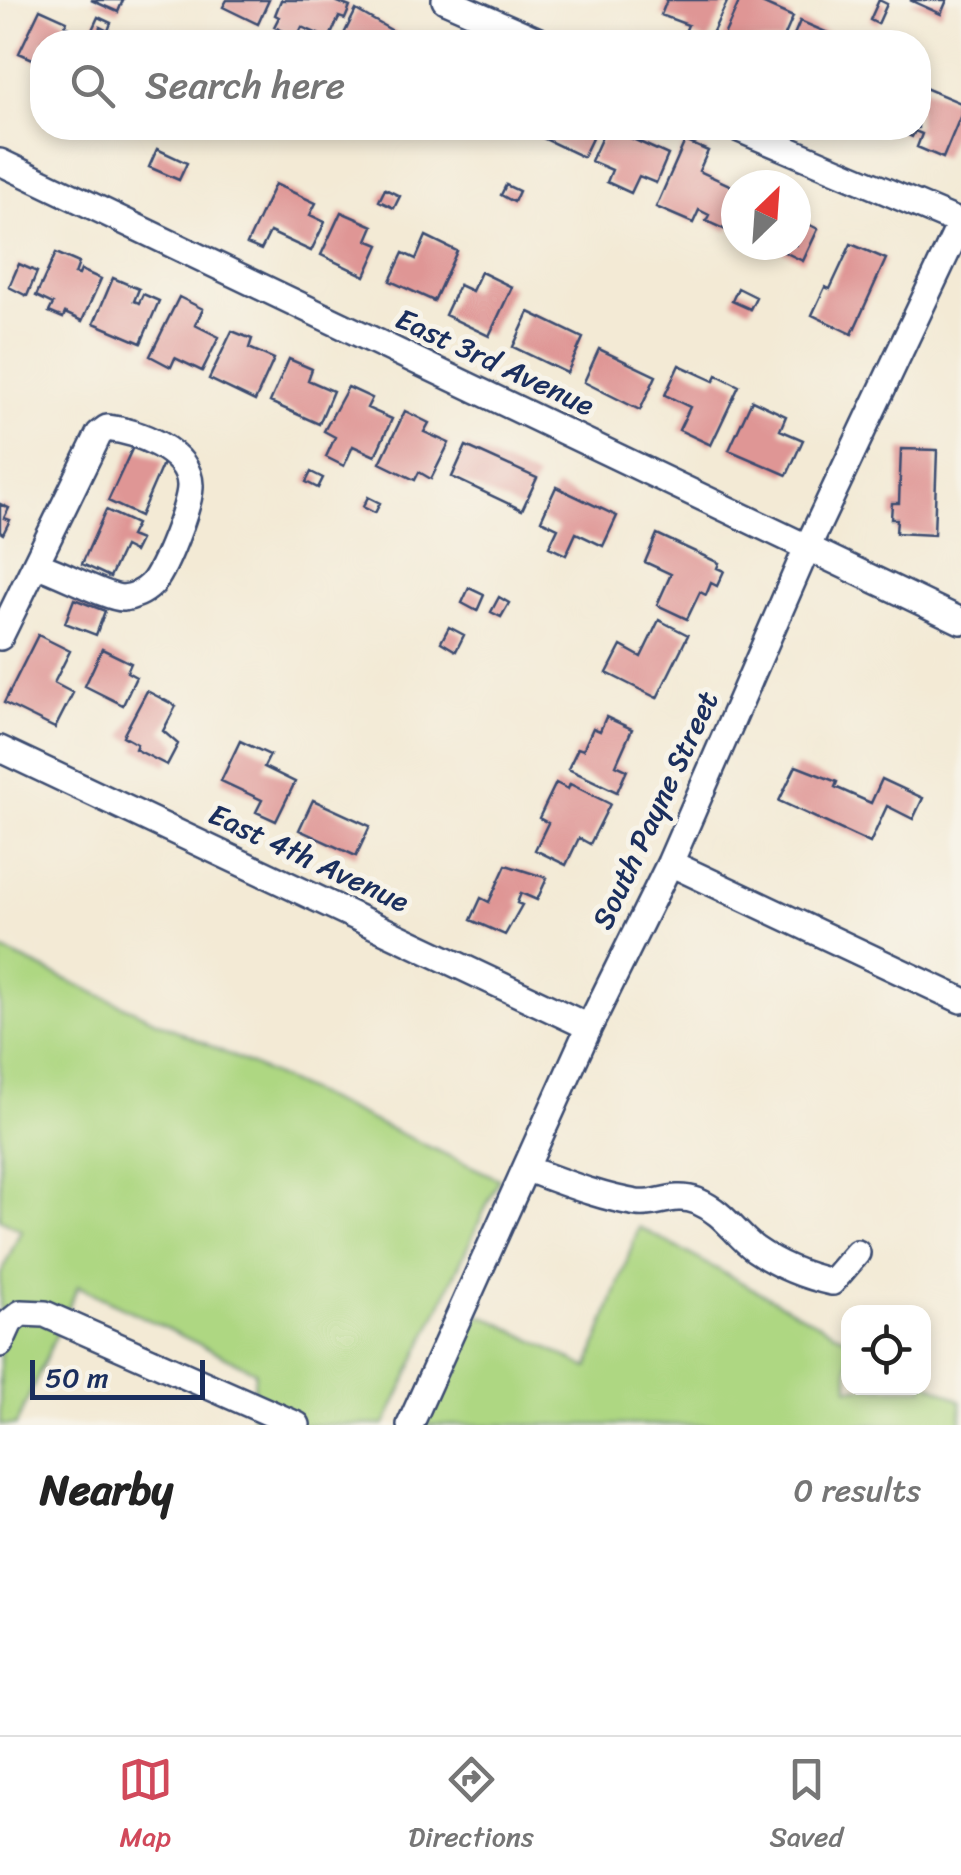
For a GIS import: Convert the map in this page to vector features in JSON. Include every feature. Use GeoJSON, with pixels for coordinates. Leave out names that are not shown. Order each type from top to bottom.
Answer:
{"type":"FeatureCollection","features":[{"type":"Feature","properties":{"kind":"street"},"geometry":{"type":"LineString","coordinates":[[445,0],[514,30]]}},
{"type":"Feature","properties":{"kind":"street"},"geometry":{"type":"LineString","coordinates":[[765,140],[961,223]]}},
{"type":"Feature","properties":{"kind":"street","name":"East 3rd Avenue"},"geometry":{"type":"LineString","coordinates":[[0,162],[961,620]]}},
{"type":"Feature","properties":{"kind":"street","name":"South Payne Street"},"geometry":{"type":"LineString","coordinates":[[410,1425],[589,1027],[670,863],[807,548],[961,223]]}},
{"type":"Feature","properties":{"kind":"street"},"geometry":{"type":"LineString","coordinates":[[0,638],[99,434],[107,428],[135,434],[164,448],[184,466],[191,484],[188,502],[153,584],[138,594],[120,598],[36,564]]}},
{"type":"Feature","properties":{"kind":"street","name":"East 4th Avenue"},"geometry":{"type":"LineString","coordinates":[[0,748],[589,1027]]}},
{"type":"Feature","properties":{"kind":"street"},"geometry":{"type":"LineString","coordinates":[[670,863],[961,1000]]}},
{"type":"Feature","properties":{"kind":"street"},"geometry":{"type":"LineString","coordinates":[[527,1170],[643,1205],[661,1198],[692,1199],[722,1214],[753,1248],[806,1276],[832,1282],[857,1253]]}},
{"type":"Feature","properties":{"kind":"street"},"geometry":{"type":"LineString","coordinates":[[0,1344],[10,1322],[20,1313],[46,1314],[296,1425]]}},
{"type":"Feature","properties":{"kind":"green space"},"geometry":{"type":"Polygon","coordinates":[[[0,949],[499,1179],[385,1425],[261,1425],[252,1421],[255,1371],[78,1286],[16,1425],[0,1425],[0,1276],[21,1230],[0,1219],[0,949]]]}},
{"type":"Feature","properties":{"kind":"green space"},"geometry":{"type":"Polygon","coordinates":[[[639,1227],[841,1336],[841,1395],[931,1395],[931,1385],[961,1401],[961,1425],[423,1425],[473,1316],[487,1317],[588,1368],[639,1227]]]}},
{"type":"Feature","properties":{"kind":"building"},"geometry":{"type":"Polygon","coordinates":[[[91,0],[123,0],[118,12],[91,0]]]}},
{"type":"Feature","properties":{"kind":"building"},"geometry":{"type":"Polygon","coordinates":[[[227,0],[269,0],[258,24],[223,7],[227,0]]]}},
{"type":"Feature","properties":{"kind":"building"},"geometry":{"type":"Polygon","coordinates":[[[281,0],[333,0],[350,7],[345,19],[339,17],[333,30],[302,27],[281,30],[274,27],[279,17],[275,15],[281,0]]]}},
{"type":"Feature","properties":{"kind":"building"},"geometry":{"type":"Polygon","coordinates":[[[667,0],[728,0],[714,30],[686,30],[688,25],[661,15],[667,0]]]}},
{"type":"Feature","properties":{"kind":"building"},"geometry":{"type":"Polygon","coordinates":[[[740,0],[755,0],[793,17],[787,30],[726,30],[740,0]]]}},
{"type":"Feature","properties":{"kind":"building"},"geometry":{"type":"Polygon","coordinates":[[[879,0],[887,4],[878,24],[870,20],[879,0]]]}},
{"type":"Feature","properties":{"kind":"building"},"geometry":{"type":"Polygon","coordinates":[[[910,0],[947,0],[941,14],[910,0]]]}},
{"type":"Feature","properties":{"kind":"building"},"geometry":{"type":"Polygon","coordinates":[[[40,9],[67,21],[65,25],[73,30],[30,30],[30,58],[19,53],[40,9]]]}},
{"type":"Feature","properties":{"kind":"building"},"geometry":{"type":"Polygon","coordinates":[[[356,10],[391,30],[346,30],[356,10]]]}},
{"type":"Feature","properties":{"kind":"building"},"geometry":{"type":"Polygon","coordinates":[[[98,17],[111,23],[108,30],[92,30],[98,17]]]}},
{"type":"Feature","properties":{"kind":"building"},"geometry":{"type":"Polygon","coordinates":[[[800,21],[821,30],[796,30],[800,21]]]}},
{"type":"Feature","properties":{"kind":"building"},"geometry":{"type":"Polygon","coordinates":[[[931,90],[961,103],[961,115],[943,158],[917,147],[920,140],[931,140],[931,90]]]}},
{"type":"Feature","properties":{"kind":"building"},"geometry":{"type":"Polygon","coordinates":[[[547,140],[591,140],[583,157],[547,140]]]}},
{"type":"Feature","properties":{"kind":"building"},"geometry":{"type":"Polygon","coordinates":[[[601,140],[635,140],[668,155],[656,183],[639,176],[631,193],[607,182],[612,170],[591,161],[601,140]]]}},
{"type":"Feature","properties":{"kind":"building"},"geometry":{"type":"Polygon","coordinates":[[[685,141],[708,151],[699,171],[721,181],[721,228],[706,221],[709,215],[699,210],[693,223],[656,207],[685,141]]]}},
{"type":"Feature","properties":{"kind":"building"},"geometry":{"type":"Polygon","coordinates":[[[157,149],[187,163],[179,180],[149,167],[157,149]]]}},
{"type":"Feature","properties":{"kind":"building"},"geometry":{"type":"Polygon","coordinates":[[[275,184],[316,203],[310,215],[325,222],[311,251],[270,232],[261,250],[247,244],[275,184]]]}},
{"type":"Feature","properties":{"kind":"building"},"geometry":{"type":"Polygon","coordinates":[[[506,185],[519,191],[514,202],[501,195],[506,185]]]}},
{"type":"Feature","properties":{"kind":"building"},"geometry":{"type":"Polygon","coordinates":[[[385,189],[400,196],[394,208],[379,201],[385,189]]]}},
{"type":"Feature","properties":{"kind":"building"},"geometry":{"type":"Polygon","coordinates":[[[341,212],[373,226],[367,240],[379,245],[365,276],[321,255],[341,212]]]}},
{"type":"Feature","properties":{"kind":"building"},"geometry":{"type":"Polygon","coordinates":[[[811,226],[818,229],[811,244],[811,226]]]}},
{"type":"Feature","properties":{"kind":"building"},"geometry":{"type":"Polygon","coordinates":[[[426,236],[457,251],[434,301],[390,281],[403,253],[416,259],[426,236]]]}},
{"type":"Feature","properties":{"kind":"building"},"geometry":{"type":"Polygon","coordinates":[[[851,244],[886,259],[852,334],[812,315],[825,287],[830,289],[851,244]]]}},
{"type":"Feature","properties":{"kind":"building"},"geometry":{"type":"Polygon","coordinates":[[[56,253],[79,263],[75,274],[79,275],[81,270],[101,279],[82,321],[65,313],[63,318],[49,312],[53,304],[36,296],[56,253]]]}},
{"type":"Feature","properties":{"kind":"building"},"geometry":{"type":"Polygon","coordinates":[[[19,264],[37,272],[27,296],[9,287],[19,264]]]}},
{"type":"Feature","properties":{"kind":"building"},"geometry":{"type":"Polygon","coordinates":[[[481,272],[512,287],[489,336],[445,315],[459,285],[472,291],[481,272]]]}},
{"type":"Feature","properties":{"kind":"building"},"geometry":{"type":"Polygon","coordinates":[[[113,278],[139,289],[134,301],[139,303],[143,294],[159,301],[141,343],[94,323],[113,278]]]}},
{"type":"Feature","properties":{"kind":"building"},"geometry":{"type":"Polygon","coordinates":[[[738,288],[756,297],[750,309],[732,301],[738,288]]]}},
{"type":"Feature","properties":{"kind":"building"},"geometry":{"type":"Polygon","coordinates":[[[179,297],[203,309],[195,325],[219,337],[202,371],[175,358],[171,367],[150,356],[179,297]]]}},
{"type":"Feature","properties":{"kind":"building"},"geometry":{"type":"Polygon","coordinates":[[[529,312],[583,338],[567,373],[513,347],[529,312]]]}},
{"type":"Feature","properties":{"kind":"building"},"geometry":{"type":"Polygon","coordinates":[[[232,331],[252,339],[249,348],[274,359],[255,401],[209,379],[232,331]]]}},
{"type":"Feature","properties":{"kind":"building"},"geometry":{"type":"Polygon","coordinates":[[[599,349],[656,376],[640,410],[584,382],[599,349]]]}},
{"type":"Feature","properties":{"kind":"building"},"geometry":{"type":"Polygon","coordinates":[[[289,359],[312,369],[308,380],[333,391],[319,424],[270,402],[289,359]]]}},
{"type":"Feature","properties":{"kind":"building"},"geometry":{"type":"Polygon","coordinates":[[[679,365],[714,381],[717,375],[739,386],[711,445],[679,430],[690,407],[665,395],[679,365]]]}},
{"type":"Feature","properties":{"kind":"building"},"geometry":{"type":"Polygon","coordinates":[[[348,387],[372,398],[367,408],[392,419],[375,456],[353,446],[344,466],[326,457],[335,437],[324,431],[348,387]]]}},
{"type":"Feature","properties":{"kind":"building"},"geometry":{"type":"Polygon","coordinates":[[[752,400],[786,416],[780,430],[803,440],[787,475],[729,450],[752,400]]]}},
{"type":"Feature","properties":{"kind":"building"},"geometry":{"type":"Polygon","coordinates":[[[405,411],[429,423],[424,432],[449,443],[431,479],[419,472],[415,480],[380,463],[405,411]]]}},
{"type":"Feature","properties":{"kind":"building"},"geometry":{"type":"Polygon","coordinates":[[[466,446],[537,478],[522,510],[452,477],[466,446]]]}},
{"type":"Feature","properties":{"kind":"building"},"geometry":{"type":"Polygon","coordinates":[[[133,447],[164,461],[140,516],[108,501],[133,447]]]}},
{"type":"Feature","properties":{"kind":"building"},"geometry":{"type":"Polygon","coordinates":[[[901,449],[937,450],[934,535],[896,533],[897,519],[891,519],[892,503],[899,503],[901,449]]]}},
{"type":"Feature","properties":{"kind":"building"},"geometry":{"type":"Polygon","coordinates":[[[311,472],[323,478],[318,488],[306,482],[311,472]]]}},
{"type":"Feature","properties":{"kind":"building"},"geometry":{"type":"Polygon","coordinates":[[[556,487],[617,516],[603,546],[576,533],[566,555],[549,547],[558,528],[541,520],[556,487]]]}},
{"type":"Feature","properties":{"kind":"building"},"geometry":{"type":"Polygon","coordinates":[[[368,497],[380,503],[375,513],[363,507],[368,497]]]}},
{"type":"Feature","properties":{"kind":"building"},"geometry":{"type":"Polygon","coordinates":[[[0,504],[9,508],[4,518],[10,520],[3,534],[0,532],[0,504]]]}},
{"type":"Feature","properties":{"kind":"building"},"geometry":{"type":"Polygon","coordinates":[[[106,510],[136,524],[130,536],[140,540],[134,552],[124,547],[110,577],[82,564],[106,510]]]}},
{"type":"Feature","properties":{"kind":"building"},"geometry":{"type":"Polygon","coordinates":[[[657,534],[719,563],[717,568],[724,571],[717,586],[711,583],[706,595],[700,592],[687,619],[657,605],[671,574],[645,562],[657,534]]]}},
{"type":"Feature","properties":{"kind":"building"},"geometry":{"type":"Polygon","coordinates":[[[469,588],[484,595],[477,611],[462,603],[469,588]]]}},
{"type":"Feature","properties":{"kind":"building"},"geometry":{"type":"Polygon","coordinates":[[[499,597],[509,603],[501,617],[491,612],[499,597]]]}},
{"type":"Feature","properties":{"kind":"building"},"geometry":{"type":"Polygon","coordinates":[[[74,599],[105,611],[96,635],[65,623],[74,599]]]}},
{"type":"Feature","properties":{"kind":"building"},"geometry":{"type":"Polygon","coordinates":[[[659,620],[688,635],[657,698],[607,673],[621,646],[641,657],[659,620]]]}},
{"type":"Feature","properties":{"kind":"building"},"geometry":{"type":"Polygon","coordinates":[[[449,627],[464,635],[456,651],[441,642],[449,627]]]}},
{"type":"Feature","properties":{"kind":"building"},"geometry":{"type":"Polygon","coordinates":[[[38,635],[70,651],[54,683],[73,693],[55,728],[4,703],[38,635]]]}},
{"type":"Feature","properties":{"kind":"building"},"geometry":{"type":"Polygon","coordinates":[[[102,649],[131,663],[127,672],[136,677],[123,705],[85,686],[102,649]]]}},
{"type":"Feature","properties":{"kind":"building"},"geometry":{"type":"Polygon","coordinates":[[[147,691],[176,706],[163,731],[178,744],[167,765],[135,749],[137,744],[123,736],[147,691]]]}},
{"type":"Feature","properties":{"kind":"building"},"geometry":{"type":"Polygon","coordinates":[[[606,717],[632,729],[616,765],[627,770],[617,792],[568,769],[578,748],[583,750],[593,728],[600,731],[606,717]]]}},
{"type":"Feature","properties":{"kind":"building"},"geometry":{"type":"Polygon","coordinates":[[[240,741],[270,755],[264,767],[295,782],[276,821],[256,812],[262,800],[221,781],[240,741]]]}},
{"type":"Feature","properties":{"kind":"building"},"geometry":{"type":"Polygon","coordinates":[[[796,766],[837,782],[835,787],[871,803],[882,779],[923,798],[913,819],[887,806],[870,843],[779,801],[796,766]]]}},
{"type":"Feature","properties":{"kind":"building"},"geometry":{"type":"Polygon","coordinates":[[[556,783],[568,789],[570,784],[610,804],[590,844],[579,838],[566,865],[535,850],[548,823],[539,818],[556,783]]]}},
{"type":"Feature","properties":{"kind":"building"},"geometry":{"type":"Polygon","coordinates":[[[313,800],[370,826],[356,856],[299,830],[313,800]]]}},
{"type":"Feature","properties":{"kind":"building"},"geometry":{"type":"Polygon","coordinates":[[[506,865],[547,878],[537,900],[521,893],[517,903],[522,905],[505,935],[471,920],[481,898],[489,902],[506,865]]]}}]}
